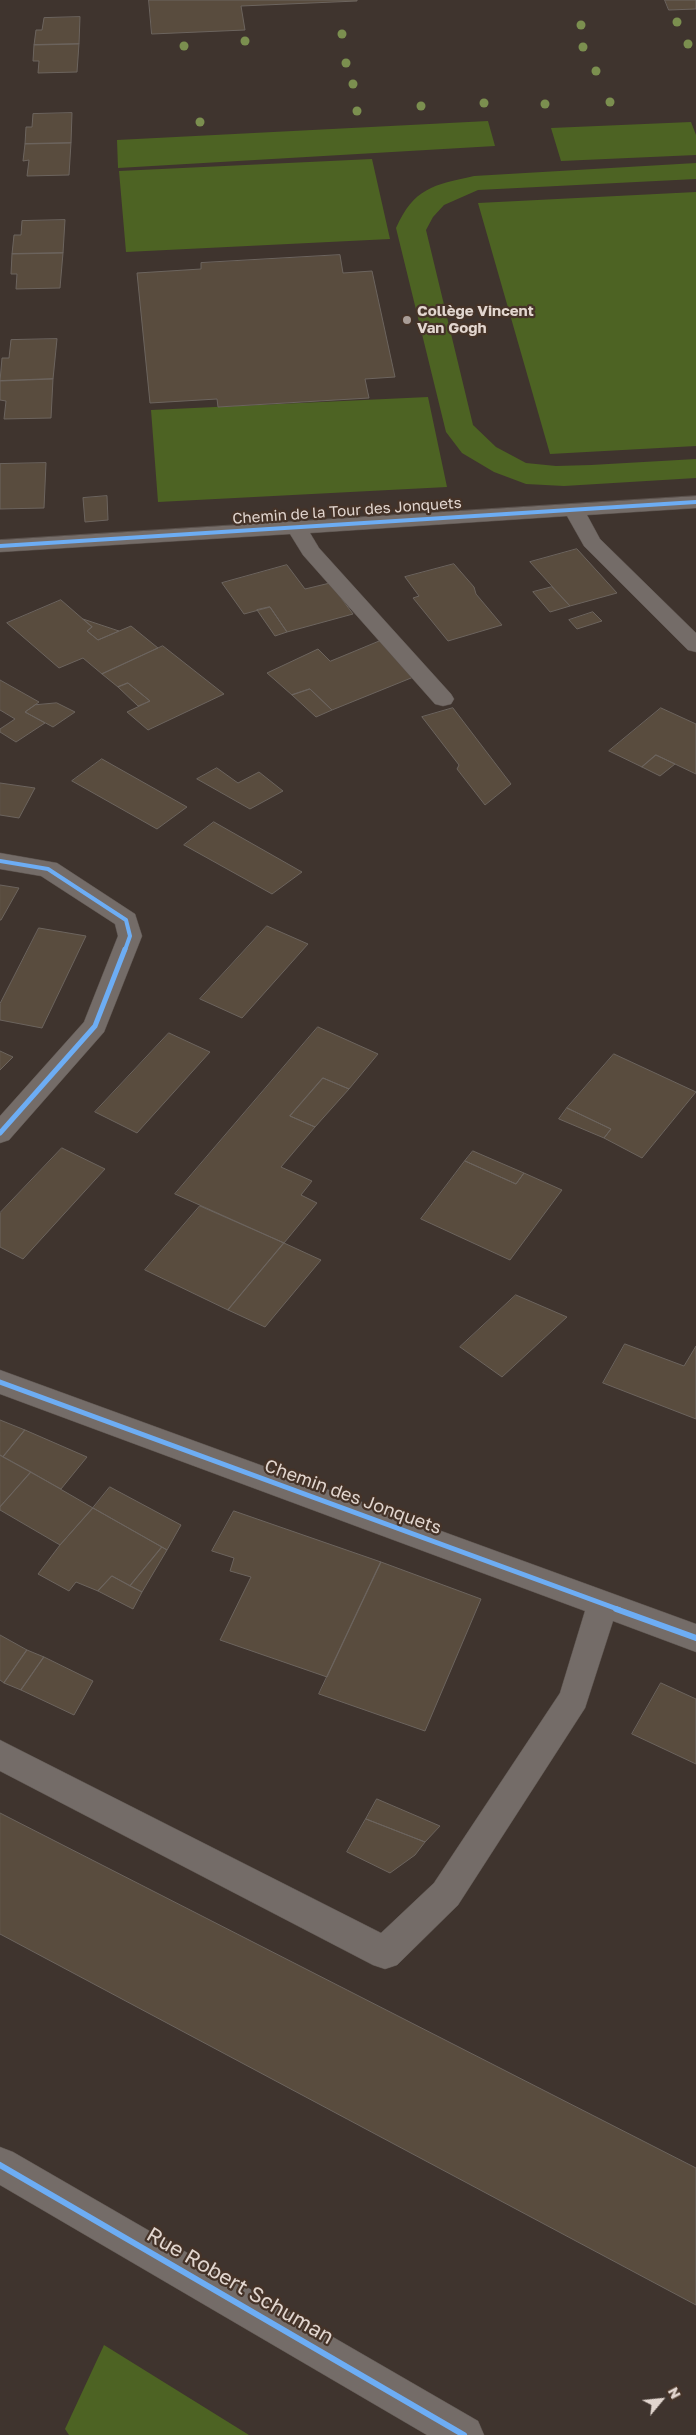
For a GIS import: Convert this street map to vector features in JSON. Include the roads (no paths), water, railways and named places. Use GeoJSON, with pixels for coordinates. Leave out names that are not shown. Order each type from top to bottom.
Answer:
{"type":"FeatureCollection","features":[{"type":"Feature","properties":{"kind":"street","name":"Chemin de la Tour des Jonquets"},"geometry":{"type":"LineString","coordinates":[[0,546],[696,502]]}},
{"type":"Feature","properties":{"kind":"street"},"geometry":{"type":"LineString","coordinates":[[573,509],[591,542],[696,645]]}},
{"type":"Feature","properties":{"kind":"street"},"geometry":{"type":"LineString","coordinates":[[296,527],[310,551],[443,699]]}},
{"type":"Feature","properties":{"kind":"street"},"geometry":{"type":"LineString","coordinates":[[0,861],[48,869],[126,920],[130,936],[96,1026],[0,1133]]}},
{"type":"Feature","properties":{"kind":"street","name":"Chemin des Jonquets"},"geometry":{"type":"LineString","coordinates":[[0,1382],[696,1638]]}},
{"type":"Feature","properties":{"kind":"street"},"geometry":{"type":"LineString","coordinates":[[0,1755],[385,1953],[446,1894],[574,1698],[603,1604]]}},
{"type":"Feature","properties":{"kind":"street","name":"Rue Robert Schuman"},"geometry":{"type":"LineString","coordinates":[[0,2165],[464,2435]]}},
{"type":"Feature","properties":{"kind":"place","name":"Collège Vincent Van Gogh"},"geometry":{"type":"Point","coordinates":[407,320]}}]}
